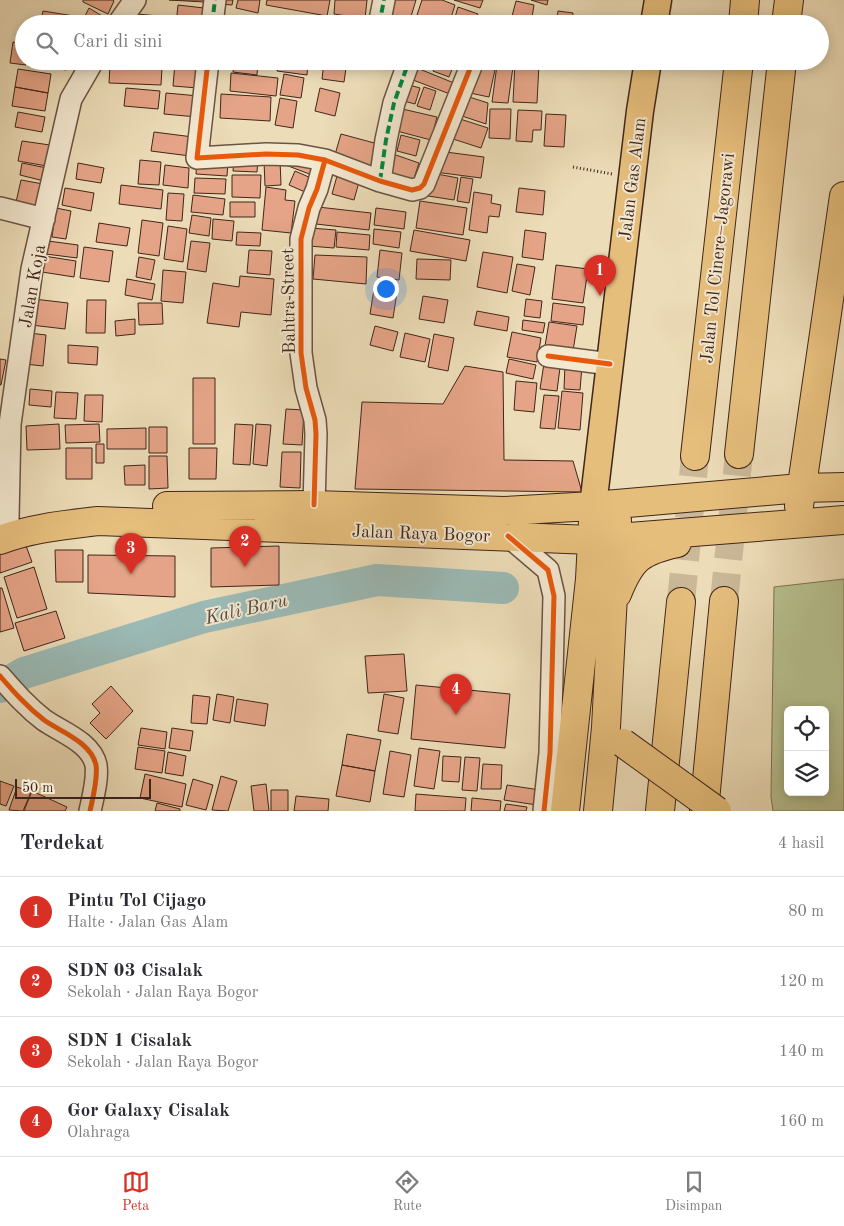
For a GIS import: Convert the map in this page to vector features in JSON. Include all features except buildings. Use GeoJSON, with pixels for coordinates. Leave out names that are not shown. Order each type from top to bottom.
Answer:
{"type":"FeatureCollection","features":[{"type":"Feature","properties":{"kind":"highway"},"geometry":{"type":"LineString","coordinates":[[744,15],[746,0]]}},
{"type":"Feature","properties":{"kind":"highway"},"geometry":{"type":"LineString","coordinates":[[787,15],[789,0]]}},
{"type":"Feature","properties":{"kind":"highway","name":"Jalan Tol Cinere–Jagorawi"},"geometry":{"type":"LineString","coordinates":[[695,456],[738,70]]}},
{"type":"Feature","properties":{"kind":"highway"},"geometry":{"type":"LineString","coordinates":[[739,454],[781,70]]}},
{"type":"Feature","properties":{"kind":"highway"},"geometry":{"type":"LineString","coordinates":[[798,524],[801,488],[844,196]]}},
{"type":"Feature","properties":{"kind":"highway"},"geometry":{"type":"LineString","coordinates":[[506,524],[605,504],[801,488],[844,487]]}},
{"type":"Feature","properties":{"kind":"highway"},"geometry":{"type":"LineString","coordinates":[[598,811],[614,735],[612,606],[604,539],[605,504]]}},
{"type":"Feature","properties":{"kind":"highway","name":"Jalan Raya Bogor"},"geometry":{"type":"LineString","coordinates":[[506,524],[98,522],[47,527],[11,536],[3,528],[55,510],[99,506],[314,505],[506,524],[604,539],[844,520]]}},
{"type":"Feature","properties":{"kind":"highway"},"geometry":{"type":"LineString","coordinates":[[612,606],[625,573],[644,553],[658,547],[757,527]]}},
{"type":"Feature","properties":{"kind":"highway"},"geometry":{"type":"LineString","coordinates":[[564,811],[590,580],[604,539]]}},
{"type":"Feature","properties":{"kind":"highway"},"geometry":{"type":"LineString","coordinates":[[704,811],[724,601]]}},
{"type":"Feature","properties":{"kind":"highway"},"geometry":{"type":"LineString","coordinates":[[660,811],[681,602]]}},
{"type":"Feature","properties":{"kind":"highway"},"geometry":{"type":"LineString","coordinates":[[614,735],[717,811]]}},
{"type":"Feature","properties":{"kind":"main road"},"geometry":{"type":"LineString","coordinates":[[656,15],[658,0]]}},
{"type":"Feature","properties":{"kind":"main road","name":"Jalan Gas Alam"},"geometry":{"type":"LineString","coordinates":[[605,504],[610,364],[647,70]]}},
{"type":"Feature","properties":{"kind":"street"},"geometry":{"type":"LineString","coordinates":[[124,15],[135,0]]}},
{"type":"Feature","properties":{"kind":"street"},"geometry":{"type":"LineString","coordinates":[[214,15],[216,0]]}},
{"type":"Feature","properties":{"kind":"street"},"geometry":{"type":"LineString","coordinates":[[380,15],[384,0]]}},
{"type":"Feature","properties":{"kind":"street","name":"Jalan Koja"},"geometry":{"type":"LineString","coordinates":[[3,528],[10,424],[32,268],[71,98],[88,70]]}},
{"type":"Feature","properties":{"kind":"street"},"geometry":{"type":"LineString","coordinates":[[207,70],[197,158],[266,154],[298,155],[326,160],[412,190],[420,188],[424,184],[470,70]]}},
{"type":"Feature","properties":{"kind":"street"},"geometry":{"type":"LineString","coordinates":[[380,180],[394,103],[406,70]]}},
{"type":"Feature","properties":{"kind":"street","name":"Bahtra Street"},"geometry":{"type":"LineString","coordinates":[[314,505],[315,420],[306,388],[301,353],[301,238],[306,215],[326,160]]}},
{"type":"Feature","properties":{"kind":"street"},"geometry":{"type":"LineString","coordinates":[[0,208],[44,219]]}},
{"type":"Feature","properties":{"kind":"street"},"geometry":{"type":"LineString","coordinates":[[548,356],[610,364]]}},
{"type":"Feature","properties":{"kind":"street"},"geometry":{"type":"LineString","coordinates":[[506,524],[548,570],[554,596],[550,753],[544,811]]}},
{"type":"Feature","properties":{"kind":"street"},"geometry":{"type":"LineString","coordinates":[[0,676],[23,702],[45,720],[84,745],[92,755],[96,765],[96,774],[90,811]]}},
{"type":"Feature","properties":{"kind":"path"},"geometry":{"type":"LineString","coordinates":[[574,167],[632,177]]}},
{"type":"Feature","properties":{"kind":"green space"},"geometry":{"type":"Polygon","coordinates":[[[844,579],[844,811],[773,811],[771,797],[774,587],[844,579]]]}},
{"type":"Feature","properties":{"kind":"waterway","name":"Kali Baru"},"geometry":{"type":"LineString","coordinates":[[0,687],[24,673],[204,617],[377,580],[503,588]]}},
{"type":"Feature","properties":{"kind":"tunnel"},"geometry":{"type":"LineString","coordinates":[[724,601],[739,454]]}},
{"type":"Feature","properties":{"kind":"tunnel"},"geometry":{"type":"LineString","coordinates":[[681,602],[695,456]]}},
{"type":"Feature","properties":{"kind":"marked path"},"geometry":{"type":"LineString","coordinates":[[213,15],[215,0]]}},
{"type":"Feature","properties":{"kind":"marked path"},"geometry":{"type":"LineString","coordinates":[[381,15],[384,0]]}},
{"type":"Feature","properties":{"kind":"marked path"},"geometry":{"type":"LineString","coordinates":[[380,181],[394,103],[406,70]]}},
{"type":"Feature","properties":{"kind":"cycle path"},"geometry":{"type":"LineString","coordinates":[[207,70],[197,158],[266,154],[298,155],[325,160],[380,181],[412,190],[420,188],[424,184],[469,70]]}},
{"type":"Feature","properties":{"kind":"cycle path"},"geometry":{"type":"LineString","coordinates":[[314,505],[315,420],[306,388],[301,353],[301,239],[325,160]]}},
{"type":"Feature","properties":{"kind":"cycle path"},"geometry":{"type":"LineString","coordinates":[[548,356],[610,364]]}},
{"type":"Feature","properties":{"kind":"cycle path"},"geometry":{"type":"LineString","coordinates":[[508,536],[548,570],[554,596],[550,753],[544,811]]}},
{"type":"Feature","properties":{"kind":"cycle path"},"geometry":{"type":"LineString","coordinates":[[0,676],[38,715],[82,744],[93,757],[96,765],[96,776],[90,811]]}},
{"type":"Feature","properties":{"kind":"place","name":"Pintu Tol Cijago"},"geometry":{"type":"Point","coordinates":[600,296]}},
{"type":"Feature","properties":{"kind":"place","name":"SDN 03 Cisalak"},"geometry":{"type":"Point","coordinates":[245,567]}},
{"type":"Feature","properties":{"kind":"place","name":"SDN 1 Cisalak"},"geometry":{"type":"Point","coordinates":[131,574]}},
{"type":"Feature","properties":{"kind":"place","name":"Gor Galaxy Cisalak"},"geometry":{"type":"Point","coordinates":[456,715]}}]}
